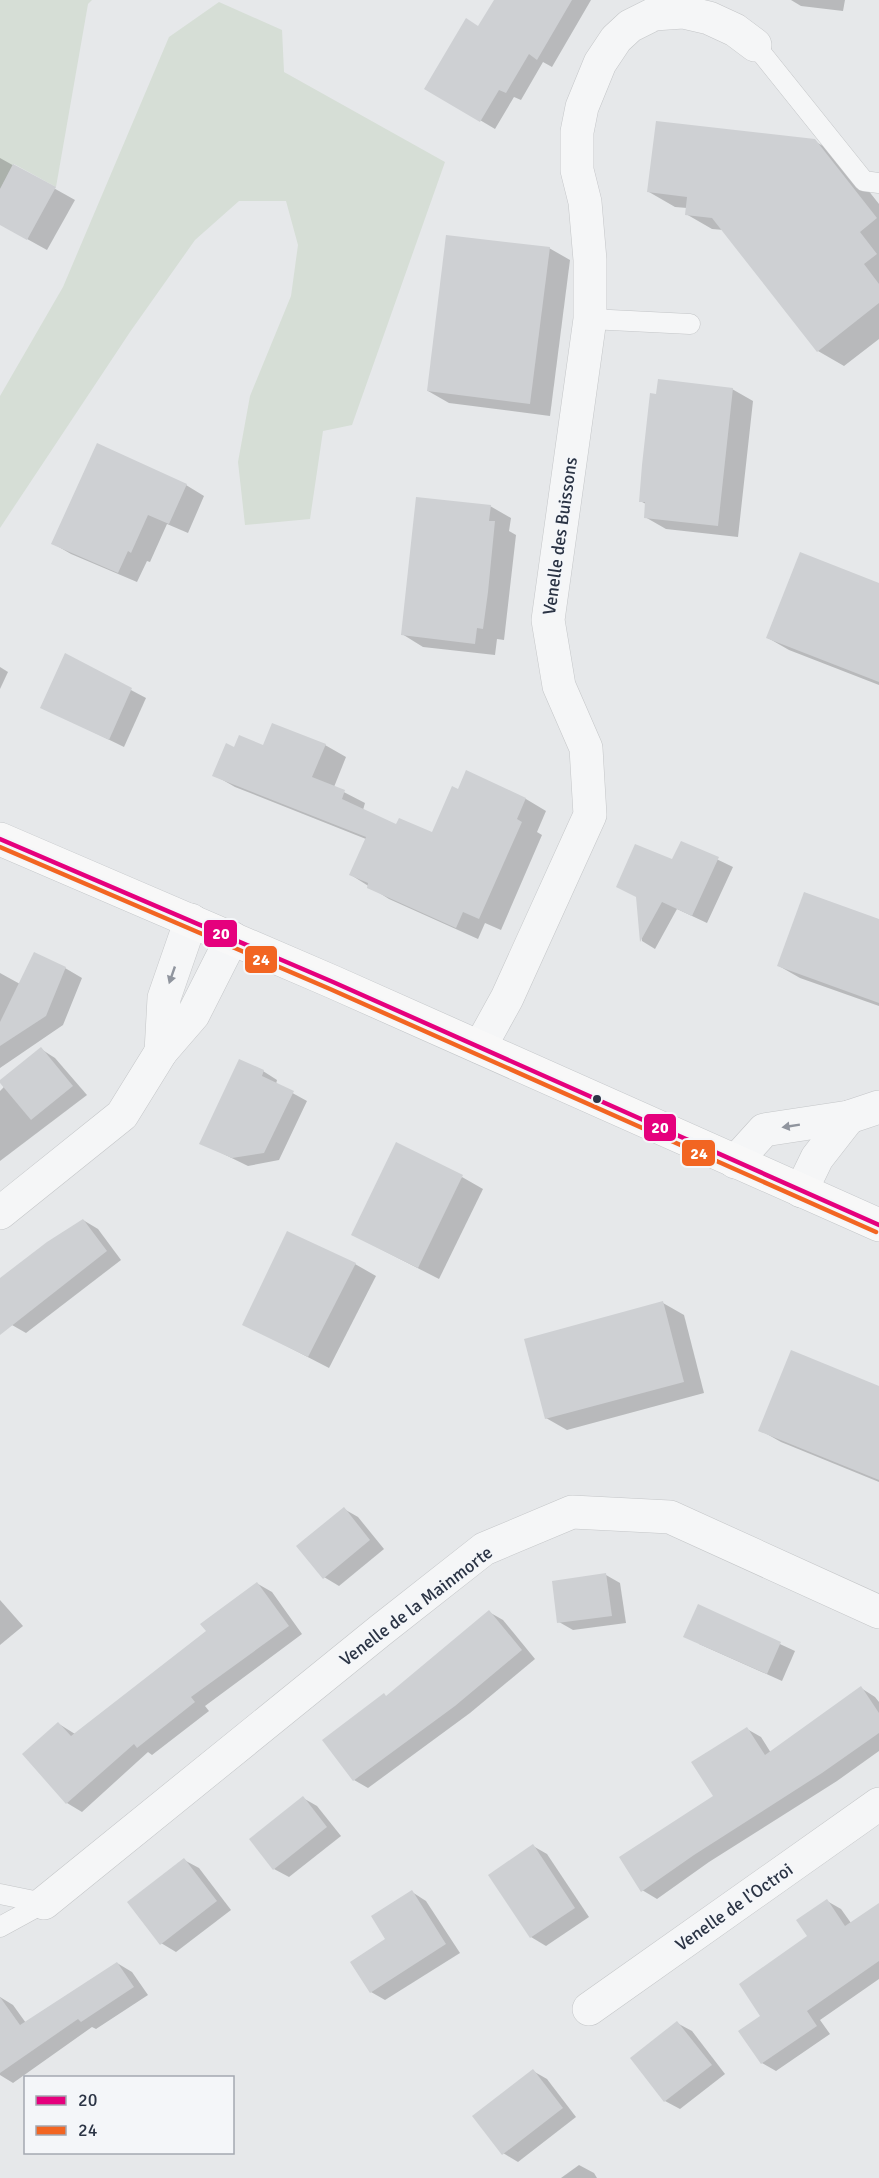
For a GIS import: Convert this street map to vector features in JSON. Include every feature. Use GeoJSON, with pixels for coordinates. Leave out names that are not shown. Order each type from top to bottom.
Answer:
{"type":"FeatureCollection","features":[{"type":"Feature","properties":{"kind":"main road"},"geometry":{"type":"LineString","coordinates":[[0,839],[232,938],[879,1225]]}},
{"type":"Feature","properties":{"kind":"street","name":"Venelle des Buissons"},"geometry":{"type":"LineString","coordinates":[[480,1047],[507,998],[591,815],[586,748],[559,686],[548,620],[590,319],[590,260],[585,201],[577,170],[577,132],[582,107],[600,63],[616,39],[630,26],[654,14],[683,12],[709,18],[735,30],[755,45]]}},
{"type":"Feature","properties":{"kind":"street"},"geometry":{"type":"LineString","coordinates":[[161,1052],[164,998],[191,920]]}},
{"type":"Feature","properties":{"kind":"street"},"geometry":{"type":"LineString","coordinates":[[0,1213],[122,1115],[161,1052],[193,1015],[232,938]]}},
{"type":"Feature","properties":{"kind":"street"},"geometry":{"type":"LineString","coordinates":[[735,1162],[764,1130],[864,1112]]}},
{"type":"Feature","properties":{"kind":"street"},"geometry":{"type":"LineString","coordinates":[[801,1191],[817,1158],[864,1112]]}},
{"type":"Feature","properties":{"kind":"street","name":"Venelle de la Mainmorte"},"geometry":{"type":"LineString","coordinates":[[44,1903],[381,1630],[484,1550],[572,1512],[670,1517],[879,1612]]}},
{"type":"Feature","properties":{"kind":"street","name":"Venelle de l'Octroi"},"geometry":{"type":"LineString","coordinates":[[589,2009],[879,1804]]}},
{"type":"Feature","properties":{"kind":"lane","name":"Venelle des Buissons"},"geometry":{"type":"LineString","coordinates":[[755,45],[864,181],[879,183]]}},
{"type":"Feature","properties":{"kind":"lane"},"geometry":{"type":"LineString","coordinates":[[590,319],[690,324]]}},
{"type":"Feature","properties":{"kind":"lane"},"geometry":{"type":"LineString","coordinates":[[0,1894],[44,1903]]}},
{"type":"Feature","properties":{"kind":"lane"},"geometry":{"type":"LineString","coordinates":[[0,1927],[44,1903]]}},
{"type":"Feature","properties":{"kind":"shaded area"},"geometry":{"type":"Polygon","coordinates":[[[0,0],[92,0],[88,4],[56,187],[14,164],[0,189],[0,0]]]}},
{"type":"Feature","properties":{"kind":"shaded area"},"geometry":{"type":"Polygon","coordinates":[[[219,2],[282,30],[284,72],[445,162],[352,425],[323,431],[310,519],[245,525],[238,462],[250,396],[291,296],[298,245],[286,201],[239,201],[195,240],[130,332],[0,528],[0,396],[63,287],[169,37],[219,2]]]}},
{"type":"Feature","properties":{"kind":"building"},"geometry":{"type":"Polygon","coordinates":[[[494,0],[572,0],[537,60],[529,54],[506,93],[499,90],[480,122],[424,89],[466,18],[478,26],[494,0]]]}},
{"type":"Feature","properties":{"kind":"building"},"geometry":{"type":"Polygon","coordinates":[[[656,121],[815,139],[877,218],[860,232],[877,254],[864,264],[879,284],[879,303],[817,352],[712,218],[685,215],[687,197],[647,192],[656,121]]]}},
{"type":"Feature","properties":{"kind":"building"},"geometry":{"type":"Polygon","coordinates":[[[13,164],[56,187],[27,240],[0,225],[0,189],[13,164]]]}},
{"type":"Feature","properties":{"kind":"building"},"geometry":{"type":"Polygon","coordinates":[[[446,235],[550,247],[530,404],[427,391],[446,235]]]}},
{"type":"Feature","properties":{"kind":"building"},"geometry":{"type":"Polygon","coordinates":[[[658,379],[733,388],[718,526],[644,518],[645,502],[639,502],[642,465],[650,393],[656,394],[658,379]]]}},
{"type":"Feature","properties":{"kind":"building"},"geometry":{"type":"Polygon","coordinates":[[[97,443],[187,484],[169,524],[148,515],[131,553],[128,551],[118,573],[51,544],[97,443]]]}},
{"type":"Feature","properties":{"kind":"building"},"geometry":{"type":"Polygon","coordinates":[[[416,497],[491,505],[489,521],[495,521],[488,592],[483,629],[477,628],[475,644],[401,635],[416,497]]]}},
{"type":"Feature","properties":{"kind":"building"},"geometry":{"type":"Polygon","coordinates":[[[800,552],[879,583],[879,682],[766,638],[800,552]]]}},
{"type":"Feature","properties":{"kind":"building"},"geometry":{"type":"Polygon","coordinates":[[[65,653],[132,688],[109,740],[40,708],[65,653]]]}},
{"type":"Feature","properties":{"kind":"building"},"geometry":{"type":"Polygon","coordinates":[[[272,723],[326,744],[312,777],[345,790],[342,799],[396,824],[399,818],[432,832],[452,786],[458,789],[466,770],[526,798],[517,819],[522,822],[479,919],[463,912],[456,928],[367,888],[368,883],[349,875],[366,837],[212,776],[226,743],[234,747],[239,735],[263,745],[272,723]]]}},
{"type":"Feature","properties":{"kind":"building"},"geometry":{"type":"Polygon","coordinates":[[[681,841],[719,857],[692,916],[662,902],[640,942],[636,897],[616,887],[635,844],[672,859],[681,841]]]}},
{"type":"Feature","properties":{"kind":"building"},"geometry":{"type":"Polygon","coordinates":[[[804,892],[879,919],[879,1003],[777,966],[804,892]]]}},
{"type":"Feature","properties":{"kind":"building"},"geometry":{"type":"Polygon","coordinates":[[[34,952],[66,967],[46,1016],[0,1046],[0,1022],[34,952]]]}},
{"type":"Feature","properties":{"kind":"building"},"geometry":{"type":"Polygon","coordinates":[[[41,1047],[73,1086],[31,1120],[0,1083],[0,1080],[41,1047]]]}},
{"type":"Feature","properties":{"kind":"building"},"geometry":{"type":"Polygon","coordinates":[[[239,1059],[264,1070],[262,1076],[294,1091],[264,1153],[232,1158],[199,1144],[239,1059]]]}},
{"type":"Feature","properties":{"kind":"building"},"geometry":{"type":"Polygon","coordinates":[[[396,1142],[463,1175],[418,1268],[351,1235],[396,1142]]]}},
{"type":"Feature","properties":{"kind":"building"},"geometry":{"type":"Polygon","coordinates":[[[83,1219],[107,1251],[0,1335],[0,1278],[47,1242],[83,1219]]]}},
{"type":"Feature","properties":{"kind":"building"},"geometry":{"type":"Polygon","coordinates":[[[287,1231],[356,1263],[308,1357],[242,1325],[287,1231]]]}},
{"type":"Feature","properties":{"kind":"building"},"geometry":{"type":"Polygon","coordinates":[[[663,1301],[684,1382],[545,1419],[524,1339],[663,1301]]]}},
{"type":"Feature","properties":{"kind":"building"},"geometry":{"type":"Polygon","coordinates":[[[791,1350],[879,1386],[879,1480],[758,1431],[791,1350]]]}},
{"type":"Feature","properties":{"kind":"building"},"geometry":{"type":"Polygon","coordinates":[[[344,1507],[370,1540],[323,1579],[296,1546],[344,1507]]]}},
{"type":"Feature","properties":{"kind":"building"},"geometry":{"type":"Polygon","coordinates":[[[606,1573],[612,1616],[557,1623],[552,1581],[606,1573]]]}},
{"type":"Feature","properties":{"kind":"building"},"geometry":{"type":"Polygon","coordinates":[[[257,1582],[289,1626],[191,1697],[195,1702],[137,1748],[134,1744],[66,1804],[22,1754],[58,1722],[71,1736],[206,1631],[200,1624],[257,1582]]]}},
{"type":"Feature","properties":{"kind":"building"},"geometry":{"type":"Polygon","coordinates":[[[698,1604],[781,1642],[767,1674],[683,1637],[698,1604]]]}},
{"type":"Feature","properties":{"kind":"building"},"geometry":{"type":"Polygon","coordinates":[[[489,1610],[522,1650],[455,1706],[353,1781],[322,1740],[384,1693],[386,1696],[489,1610]]]}},
{"type":"Feature","properties":{"kind":"building"},"geometry":{"type":"Polygon","coordinates":[[[861,1686],[879,1713],[879,1733],[641,1892],[619,1857],[713,1796],[691,1762],[747,1727],[765,1755],[861,1686]]]}},
{"type":"Feature","properties":{"kind":"building"},"geometry":{"type":"Polygon","coordinates":[[[303,1796],[327,1827],[273,1870],[249,1839],[303,1796]]]}},
{"type":"Feature","properties":{"kind":"building"},"geometry":{"type":"Polygon","coordinates":[[[533,1844],[575,1908],[530,1938],[488,1875],[533,1844]]]}},
{"type":"Feature","properties":{"kind":"building"},"geometry":{"type":"Polygon","coordinates":[[[184,1858],[217,1901],[160,1945],[127,1902],[184,1858]]]}},
{"type":"Feature","properties":{"kind":"building"},"geometry":{"type":"Polygon","coordinates":[[[412,1890],[446,1944],[370,1993],[350,1962],[385,1939],[371,1916],[412,1890]]]}},
{"type":"Feature","properties":{"kind":"building"},"geometry":{"type":"Polygon","coordinates":[[[827,1899],[845,1926],[879,1903],[879,1961],[807,2011],[817,2026],[761,2064],[738,2031],[760,2016],[739,1984],[807,1936],[796,1920],[827,1899]]]}},
{"type":"Feature","properties":{"kind":"building"},"geometry":{"type":"Polygon","coordinates":[[[117,1962],[134,1987],[81,2022],[78,2019],[0,2073],[0,1997],[20,2025],[117,1962]]]}},
{"type":"Feature","properties":{"kind":"building"},"geometry":{"type":"Polygon","coordinates":[[[677,2021],[712,2065],[664,2102],[630,2058],[677,2021]]]}},
{"type":"Feature","properties":{"kind":"building"},"geometry":{"type":"Polygon","coordinates":[[[533,2069],[563,2108],[502,2155],[472,2116],[533,2069]]]}},
{"type":"Feature","properties":{"kind":"transit line","name":"20"},"geometry":{"type":"LineString","coordinates":[[0,839],[333,982],[879,1225]]}},
{"type":"Feature","properties":{"kind":"transit line","name":"24"},"geometry":{"type":"LineString","coordinates":[[0,847],[330,989],[876,1232]]}}]}
